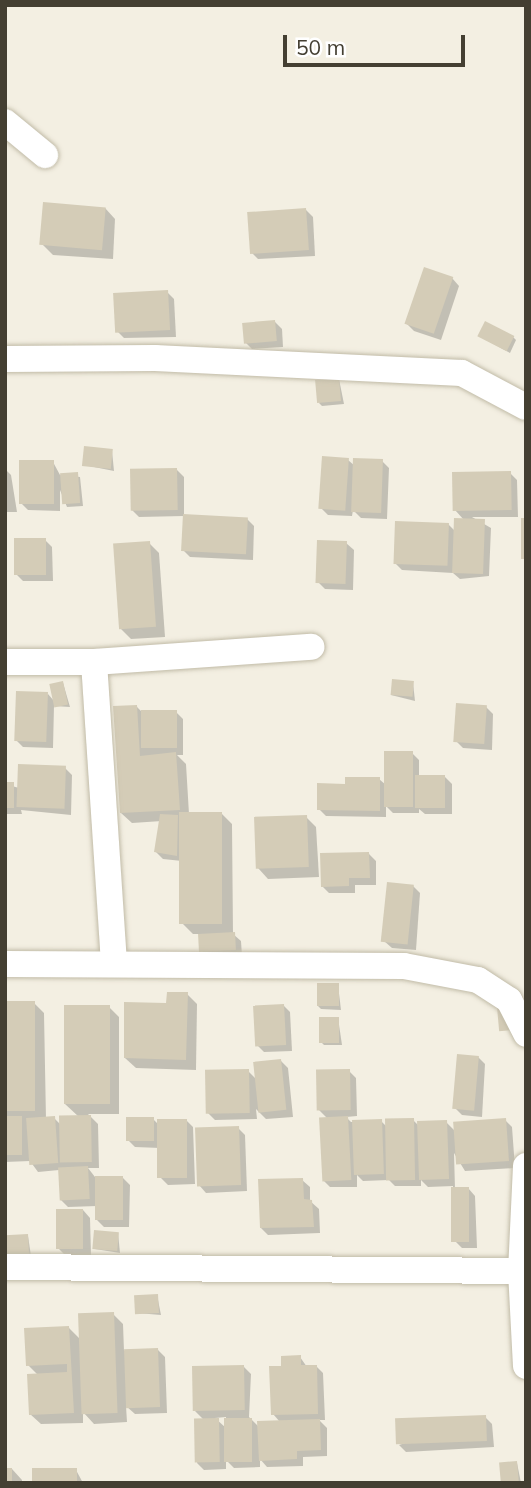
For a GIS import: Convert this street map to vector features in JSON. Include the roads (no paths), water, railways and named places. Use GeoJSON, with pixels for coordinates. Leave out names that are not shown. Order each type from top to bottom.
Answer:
{"type":"FeatureCollection","features":[{"type":"Feature","properties":{"kind":"street"},"geometry":{"type":"LineString","coordinates":[[5,122],[45,155]]}},
{"type":"Feature","properties":{"kind":"street"},"geometry":{"type":"LineString","coordinates":[[5,359],[168,358],[462,373],[526,407]]}},
{"type":"Feature","properties":{"kind":"street"},"geometry":{"type":"LineString","coordinates":[[5,662],[94,662],[311,648]]}},
{"type":"Feature","properties":{"kind":"street"},"geometry":{"type":"LineString","coordinates":[[94,662],[114,963]]}},
{"type":"Feature","properties":{"kind":"street"},"geometry":{"type":"LineString","coordinates":[[5,964],[404,966],[478,980],[509,1000],[526,1034]]}},
{"type":"Feature","properties":{"kind":"street"},"geometry":{"type":"LineString","coordinates":[[526,1166],[521,1271],[526,1366]]}},
{"type":"Feature","properties":{"kind":"street"},"geometry":{"type":"LineString","coordinates":[[5,1267],[521,1271]]}}]}
